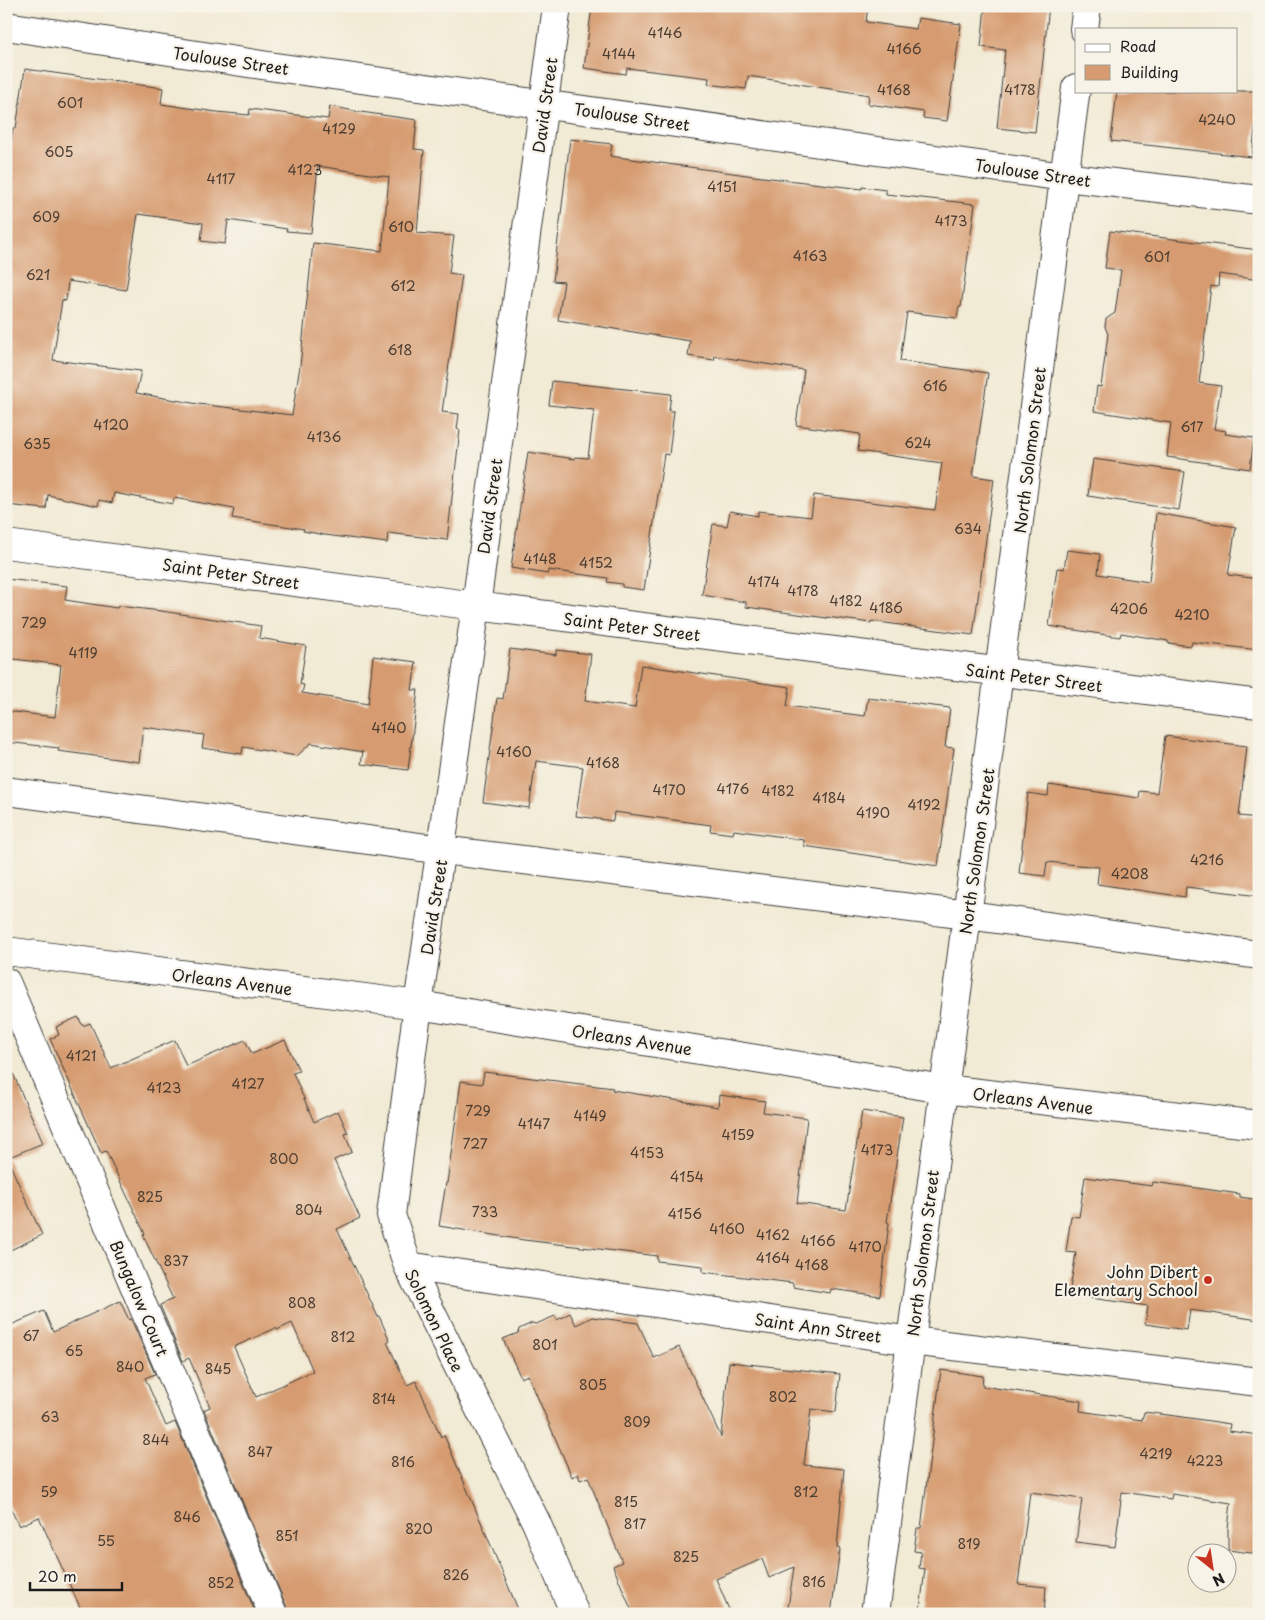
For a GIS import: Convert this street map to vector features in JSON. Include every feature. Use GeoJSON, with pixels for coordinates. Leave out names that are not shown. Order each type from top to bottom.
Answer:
{"type":"FeatureCollection","features":[{"type":"Feature","properties":{"kind":"street","name":"David Street"},"geometry":{"type":"LineString","coordinates":[[418,1005],[476,606],[556,6]]}},
{"type":"Feature","properties":{"kind":"street"},"geometry":{"type":"LineString","coordinates":[[1084,28],[1087,6]]}},
{"type":"Feature","properties":{"kind":"street","name":"Toulouse Street"},"geometry":{"type":"LineString","coordinates":[[6,26],[275,67],[1064,177],[1259,200]]}},
{"type":"Feature","properties":{"kind":"street","name":"North Solomon Street"},"geometry":{"type":"LineString","coordinates":[[875,1614],[1075,92]]}},
{"type":"Feature","properties":{"kind":"street","name":"Saint Peter Street"},"geometry":{"type":"LineString","coordinates":[[6,544],[1000,673],[1259,704]]}},
{"type":"Feature","properties":{"kind":"street"},"geometry":{"type":"LineString","coordinates":[[6,791],[442,850],[968,915],[1259,955]]}},
{"type":"Feature","properties":{"kind":"street","name":"Orleans Avenue"},"geometry":{"type":"LineString","coordinates":[[6,951],[418,1005],[944,1089],[1259,1125]]}},
{"type":"Feature","properties":{"kind":"street","name":"Bungalow Court"},"geometry":{"type":"LineString","coordinates":[[6,982],[273,1614]]}},
{"type":"Feature","properties":{"kind":"street","name":"Solomon Place"},"geometry":{"type":"LineString","coordinates":[[418,1005],[391,1215],[408,1266],[536,1522],[576,1614]]}},
{"type":"Feature","properties":{"kind":"street","name":"Saint Ann Street"},"geometry":{"type":"LineString","coordinates":[[408,1266],[911,1341],[1259,1382]]}},
{"type":"Feature","properties":{"kind":"building"},"geometry":{"type":"Polygon","coordinates":[[[592,6],[868,6],[866,22],[916,29],[918,18],[961,24],[947,121],[923,118],[924,112],[868,104],[869,95],[748,76],[746,89],[708,84],[709,78],[627,68],[626,74],[584,68],[592,6]]]}},
{"type":"Feature","properties":{"kind":"building"},"geometry":{"type":"Polygon","coordinates":[[[985,6],[1049,6],[1035,132],[997,128],[1005,50],[981,47],[985,6]]]}},
{"type":"Feature","properties":{"kind":"building"},"geometry":{"type":"Polygon","coordinates":[[[25,69],[163,88],[161,104],[217,112],[249,115],[250,109],[328,119],[330,106],[417,120],[414,149],[424,150],[417,233],[454,236],[449,273],[462,275],[442,412],[459,414],[457,429],[460,430],[447,540],[388,533],[387,543],[325,535],[303,531],[304,529],[232,518],[234,509],[174,498],[173,504],[114,493],[112,503],[99,500],[98,506],[48,495],[46,509],[6,505],[6,170],[13,128],[16,128],[25,69]],[[318,166],[311,233],[286,231],[287,229],[228,220],[225,244],[201,241],[203,223],[138,214],[126,290],[68,281],[66,301],[62,300],[53,360],[141,371],[136,393],[198,404],[292,415],[300,366],[313,243],[382,251],[389,177],[318,166]]]}},
{"type":"Feature","properties":{"kind":"building"},"geometry":{"type":"Polygon","coordinates":[[[1259,91],[1252,157],[1111,141],[1117,92],[1259,91]]]}},
{"type":"Feature","properties":{"kind":"building"},"geometry":{"type":"Polygon","coordinates":[[[570,139],[612,144],[610,156],[754,176],[862,189],[862,187],[886,190],[886,194],[975,204],[961,307],[959,307],[957,318],[907,312],[900,361],[988,373],[973,476],[994,479],[973,635],[746,607],[746,602],[702,595],[713,524],[727,526],[730,511],[758,516],[758,511],[811,517],[814,495],[935,510],[942,463],[858,451],[860,434],[796,425],[804,370],[715,356],[714,360],[688,356],[690,341],[558,320],[564,282],[553,281],[570,139]]]}},
{"type":"Feature","properties":{"kind":"building"},"geometry":{"type":"Polygon","coordinates":[[[1110,231],[1259,250],[1259,280],[1219,274],[1218,287],[1211,286],[1199,383],[1221,386],[1214,429],[1226,431],[1225,434],[1254,438],[1250,469],[1167,457],[1171,423],[1094,411],[1097,386],[1101,387],[1108,334],[1105,327],[1106,319],[1115,313],[1121,270],[1105,268],[1110,231]]]}},
{"type":"Feature","properties":{"kind":"building"},"geometry":{"type":"Polygon","coordinates":[[[552,381],[671,394],[669,411],[674,411],[669,455],[664,454],[644,590],[622,587],[622,584],[607,582],[608,578],[548,570],[548,574],[511,568],[528,452],[575,459],[575,457],[588,458],[594,410],[549,405],[552,381]]]}},
{"type":"Feature","properties":{"kind":"building"},"geometry":{"type":"Polygon","coordinates":[[[1093,459],[1185,472],[1179,510],[1088,496],[1093,459]]]}},
{"type":"Feature","properties":{"kind":"building"},"geometry":{"type":"Polygon","coordinates":[[[1156,513],[1236,527],[1228,575],[1259,579],[1259,650],[1192,642],[1191,646],[1121,633],[1120,637],[1049,626],[1057,568],[1064,569],[1067,550],[1100,554],[1098,574],[1149,582],[1156,513]]]}},
{"type":"Feature","properties":{"kind":"building"},"geometry":{"type":"Polygon","coordinates":[[[6,579],[67,586],[65,600],[117,608],[118,606],[161,611],[261,626],[259,638],[306,646],[300,684],[304,685],[302,693],[368,704],[373,656],[416,662],[412,690],[418,690],[408,770],[361,764],[363,752],[311,743],[297,756],[243,747],[242,754],[202,748],[204,735],[143,727],[139,762],[58,751],[59,748],[6,742],[6,711],[55,717],[61,665],[6,658],[6,579]]]}},
{"type":"Feature","properties":{"kind":"building"},"geometry":{"type":"Polygon","coordinates":[[[510,649],[556,655],[556,650],[591,654],[585,701],[635,708],[641,665],[790,687],[787,706],[865,716],[868,698],[950,708],[945,747],[954,748],[938,866],[804,846],[804,840],[734,830],[733,834],[710,831],[711,825],[614,812],[613,821],[576,816],[583,767],[536,761],[529,808],[483,802],[497,698],[503,699],[510,649]]]}},
{"type":"Feature","properties":{"kind":"building"},"geometry":{"type":"Polygon","coordinates":[[[1165,736],[1247,746],[1239,816],[1259,818],[1259,896],[1186,887],[1185,897],[1097,884],[1099,867],[1047,862],[1045,876],[1019,873],[1028,793],[1048,796],[1049,785],[1139,798],[1140,791],[1157,793],[1165,736]]]}},
{"type":"Feature","properties":{"kind":"building"},"geometry":{"type":"Polygon","coordinates":[[[78,1017],[83,1026],[90,1023],[111,1068],[175,1040],[186,1066],[245,1040],[252,1054],[285,1040],[299,1071],[293,1073],[314,1122],[338,1111],[348,1133],[345,1134],[352,1152],[334,1160],[360,1218],[337,1229],[379,1316],[390,1341],[387,1342],[407,1385],[416,1381],[441,1437],[444,1435],[520,1614],[288,1614],[204,1410],[210,1407],[189,1358],[183,1361],[160,1305],[173,1299],[106,1151],[101,1153],[50,1039],[59,1035],[56,1027],[78,1017]],[[292,1323],[234,1347],[256,1397],[313,1371],[292,1323]]]}},
{"type":"Feature","properties":{"kind":"building"},"geometry":{"type":"Polygon","coordinates":[[[6,1057],[43,1143],[7,1158],[42,1235],[6,1252],[6,1057]]]}},
{"type":"Feature","properties":{"kind":"building"},"geometry":{"type":"Polygon","coordinates":[[[484,1072],[613,1088],[612,1090],[718,1107],[719,1095],[765,1101],[763,1112],[807,1118],[797,1203],[846,1210],[862,1111],[903,1117],[887,1222],[889,1223],[880,1296],[831,1289],[830,1293],[793,1287],[793,1283],[703,1272],[703,1266],[657,1261],[657,1256],[524,1240],[439,1226],[461,1081],[482,1084],[484,1072]]]}},
{"type":"Feature","properties":{"kind":"building"},"geometry":{"type":"Polygon","coordinates":[[[1085,1177],[1152,1186],[1153,1182],[1240,1194],[1240,1197],[1259,1200],[1259,1320],[1190,1310],[1187,1330],[1145,1324],[1148,1306],[1069,1295],[1076,1253],[1066,1252],[1071,1216],[1079,1217],[1085,1177]]]}},
{"type":"Feature","properties":{"kind":"building"},"geometry":{"type":"Polygon","coordinates":[[[120,1301],[129,1320],[131,1319],[155,1374],[145,1378],[166,1426],[175,1422],[256,1614],[83,1614],[39,1517],[19,1526],[6,1499],[6,1327],[44,1311],[53,1332],[120,1301]]]}},
{"type":"Feature","properties":{"kind":"building"},"geometry":{"type":"Polygon","coordinates":[[[570,1313],[576,1325],[592,1317],[638,1323],[654,1358],[679,1347],[721,1437],[729,1362],[840,1374],[836,1412],[811,1409],[804,1465],[844,1469],[837,1548],[840,1549],[831,1614],[787,1614],[794,1567],[769,1578],[762,1559],[716,1579],[731,1614],[633,1614],[613,1566],[622,1562],[588,1477],[580,1480],[578,1474],[572,1477],[528,1375],[521,1378],[503,1339],[518,1333],[519,1329],[532,1323],[536,1324],[555,1316],[557,1320],[570,1313]]]}},
{"type":"Feature","properties":{"kind":"building"},"geometry":{"type":"Polygon","coordinates":[[[941,1370],[983,1376],[982,1386],[1081,1401],[1080,1411],[1142,1420],[1144,1412],[1176,1416],[1230,1424],[1229,1431],[1259,1435],[1259,1554],[1238,1551],[1238,1542],[1228,1542],[1231,1503],[1172,1494],[1171,1499],[1122,1492],[1115,1547],[1076,1542],[1082,1499],[1030,1492],[1018,1584],[1046,1587],[1044,1614],[949,1614],[920,1610],[925,1569],[919,1568],[921,1552],[914,1551],[917,1528],[921,1528],[941,1370]]]}},
{"type":"Feature","properties":{"kind":"place","name":"John Dibert Elementary School"},"geometry":{"type":"Point","coordinates":[1208,1280]}}]}
